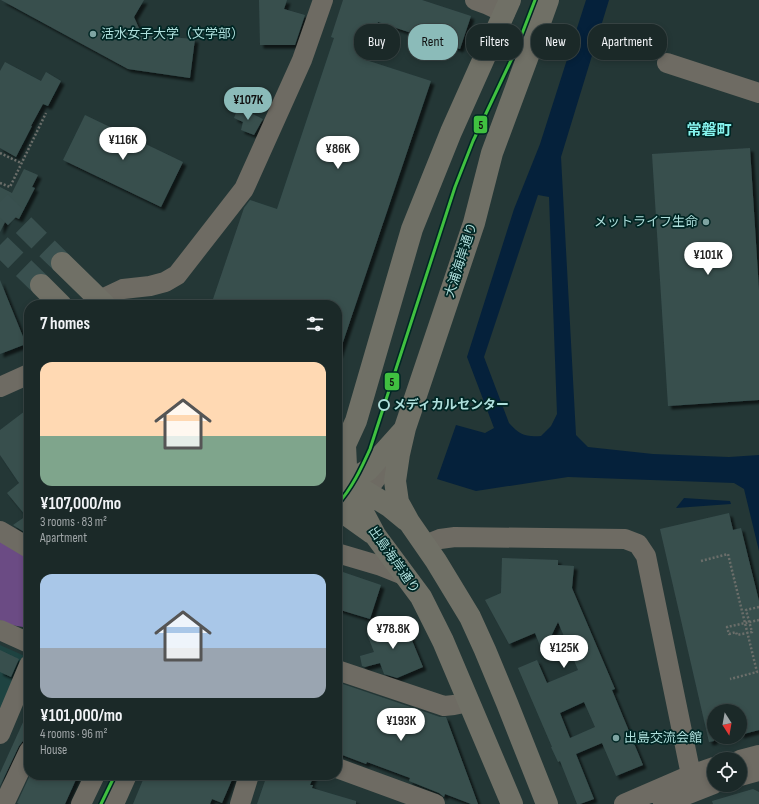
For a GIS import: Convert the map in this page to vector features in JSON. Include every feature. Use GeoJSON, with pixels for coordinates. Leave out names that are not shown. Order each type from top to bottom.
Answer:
{"type":"FeatureCollection","features":[{"type":"Feature","properties":{"kind":"highway","name":"大浦海岸通り"},"geometry":{"type":"LineString","coordinates":[[409,522],[398,502],[395,481],[405,428],[474,224],[492,153],[548,0]]}},
{"type":"Feature","properties":{"kind":"highway"},"geometry":{"type":"LineString","coordinates":[[342,447],[356,421],[412,229],[450,132],[507,6]]}},
{"type":"Feature","properties":{"kind":"highway"},"geometry":{"type":"LineString","coordinates":[[62,264],[100,300]]}},
{"type":"Feature","properties":{"kind":"highway"},"geometry":{"type":"LineString","coordinates":[[41,285],[56,300]]}},
{"type":"Feature","properties":{"kind":"highway"},"geometry":{"type":"LineString","coordinates":[[346,497],[405,428]]}},
{"type":"Feature","properties":{"kind":"highway"},"geometry":{"type":"LineString","coordinates":[[342,456],[346,466],[346,497]]}},
{"type":"Feature","properties":{"kind":"highway"},"geometry":{"type":"LineString","coordinates":[[346,497],[389,506],[409,522],[425,545],[470,617],[499,683],[547,804]]}},
{"type":"Feature","properties":{"kind":"highway","name":"出島海岸通り"},"geometry":{"type":"LineString","coordinates":[[346,497],[421,597],[443,641],[512,804]]}},
{"type":"Feature","properties":{"kind":"street"},"geometry":{"type":"LineString","coordinates":[[101,300],[123,289],[150,286],[165,282],[177,275],[244,189],[302,60],[323,0]]}},
{"type":"Feature","properties":{"kind":"street"},"geometry":{"type":"LineString","coordinates":[[475,0],[486,4],[507,6]]}},
{"type":"Feature","properties":{"kind":"street"},"geometry":{"type":"LineString","coordinates":[[667,63],[759,93]]}},
{"type":"Feature","properties":{"kind":"street"},"geometry":{"type":"LineString","coordinates":[[0,387],[24,376]]}},
{"type":"Feature","properties":{"kind":"street"},"geometry":{"type":"LineString","coordinates":[[0,531],[24,545]]}},
{"type":"Feature","properties":{"kind":"street"},"geometry":{"type":"LineString","coordinates":[[425,545],[440,539],[455,537],[625,539],[638,544],[646,556],[692,775]]}},
{"type":"Feature","properties":{"kind":"street"},"geometry":{"type":"LineString","coordinates":[[342,554],[381,566],[406,576]]}},
{"type":"Feature","properties":{"kind":"street"},"geometry":{"type":"LineString","coordinates":[[0,630],[24,641]]}},
{"type":"Feature","properties":{"kind":"street"},"geometry":{"type":"LineString","coordinates":[[342,672],[444,706],[469,702]]}},
{"type":"Feature","properties":{"kind":"street"},"geometry":{"type":"LineString","coordinates":[[0,734],[24,694]]}},
{"type":"Feature","properties":{"kind":"street"},"geometry":{"type":"LineString","coordinates":[[747,758],[759,755]]}},
{"type":"Feature","properties":{"kind":"street"},"geometry":{"type":"LineString","coordinates":[[4,804],[24,762]]}},
{"type":"Feature","properties":{"kind":"street"},"geometry":{"type":"LineString","coordinates":[[342,770],[435,804]]}},
{"type":"Feature","properties":{"kind":"street"},"geometry":{"type":"LineString","coordinates":[[624,804],[707,770]]}},
{"type":"Feature","properties":{"kind":"street"},"geometry":{"type":"LineString","coordinates":[[747,774],[759,771]]}},
{"type":"Feature","properties":{"kind":"street"},"geometry":{"type":"LineString","coordinates":[[81,804],[92,780]]}},
{"type":"Feature","properties":{"kind":"street"},"geometry":{"type":"LineString","coordinates":[[114,804],[125,780]]}},
{"type":"Feature","properties":{"kind":"street"},"geometry":{"type":"LineString","coordinates":[[240,804],[247,780]]}},
{"type":"Feature","properties":{"kind":"street"},"geometry":{"type":"LineString","coordinates":[[663,804],[707,787]]}},
{"type":"Feature","properties":{"kind":"path"},"geometry":{"type":"LineString","coordinates":[[0,183],[10,187],[46,113]]}},
{"type":"Feature","properties":{"kind":"path"},"geometry":{"type":"LineString","coordinates":[[0,153],[21,163]]}},
{"type":"Feature","properties":{"kind":"path"},"geometry":{"type":"LineString","coordinates":[[701,561],[728,554],[745,623],[757,672],[730,679]]}},
{"type":"Feature","properties":{"kind":"path"},"geometry":{"type":"LineString","coordinates":[[759,607],[746,610],[752,632],[737,635],[736,632],[729,634],[727,627],[745,623],[759,620]]}},
{"type":"Feature","properties":{"kind":"shaded area"},"geometry":{"type":"Polygon","coordinates":[[[586,0],[609,0],[602,24],[588,24],[588,60],[591,60],[561,157],[576,435],[588,447],[653,454],[729,457],[759,455],[759,551],[744,489],[734,483],[568,477],[476,491],[437,479],[456,425],[485,433],[494,428],[467,357],[514,209],[540,144],[567,60],[580,60],[580,24],[578,24],[586,0]],[[538,195],[484,357],[509,423],[516,430],[520,433],[531,436],[541,436],[551,426],[557,414],[549,197],[538,195]]]}},
{"type":"Feature","properties":{"kind":"shaded area"},"geometry":{"type":"Polygon","coordinates":[[[684,498],[730,501],[731,504],[676,508],[684,498]]]}},
{"type":"Feature","properties":{"kind":"shaded area"},"geometry":{"type":"Polygon","coordinates":[[[0,539],[24,552],[24,627],[11,625],[0,620],[0,539]]]}},
{"type":"Feature","properties":{"kind":"shaded area"},"geometry":{"type":"Polygon","coordinates":[[[0,645],[24,656],[24,664],[0,717],[0,645]]]}},
{"type":"Feature","properties":{"kind":"building"},"geometry":{"type":"Polygon","coordinates":[[[1,0],[144,0],[134,17],[142,35],[195,39],[190,78],[128,69],[1,0]]]}},
{"type":"Feature","properties":{"kind":"building"},"geometry":{"type":"Polygon","coordinates":[[[259,0],[287,0],[284,9],[305,15],[295,45],[260,45],[259,0]]]}},
{"type":"Feature","properties":{"kind":"building"},"geometry":{"type":"Polygon","coordinates":[[[343,0],[422,0],[471,16],[468,24],[466,24],[466,31],[460,49],[458,48],[458,24],[408,24],[408,32],[400,29],[400,24],[384,24],[378,22],[377,24],[354,24],[354,60],[366,60],[431,81],[342,345],[342,300],[213,300],[244,208],[250,200],[277,209],[334,38],[331,37],[343,0]]]}},
{"type":"Feature","properties":{"kind":"building"},"geometry":{"type":"Polygon","coordinates":[[[5,62],[41,81],[46,72],[61,81],[48,106],[43,104],[16,157],[0,148],[0,71],[5,62]]]}},
{"type":"Feature","properties":{"kind":"building"},"geometry":{"type":"Polygon","coordinates":[[[238,107],[263,119],[254,135],[241,130],[243,122],[234,118],[238,107]]]}},
{"type":"Feature","properties":{"kind":"building"},"geometry":{"type":"Polygon","coordinates":[[[85,115],[183,162],[161,207],[63,160],[85,115]]]}},
{"type":"Feature","properties":{"kind":"building","name":"メットライフ生命"},"geometry":{"type":"Polygon","coordinates":[[[750,148],[759,290],[759,400],[668,406],[652,154],[750,148]]]}},
{"type":"Feature","properties":{"kind":"building"},"geometry":{"type":"Polygon","coordinates":[[[24,169],[38,175],[32,187],[35,188],[19,219],[9,214],[0,232],[0,187],[12,193],[24,169]]]}},
{"type":"Feature","properties":{"kind":"building"},"geometry":{"type":"Polygon","coordinates":[[[0,280],[24,339],[24,345],[0,354],[0,280]]]}},
{"type":"Feature","properties":{"kind":"building"},"geometry":{"type":"Polygon","coordinates":[[[24,412],[24,514],[7,493],[19,483],[0,455],[0,430],[24,412]]]}},
{"type":"Feature","properties":{"kind":"building"},"geometry":{"type":"Polygon","coordinates":[[[729,513],[733,530],[741,528],[759,601],[759,730],[747,733],[747,704],[707,704],[707,733],[660,529],[729,513]]]}},
{"type":"Feature","properties":{"kind":"building"},"geometry":{"type":"Polygon","coordinates":[[[24,517],[24,532],[13,525],[24,517]]]}},
{"type":"Feature","properties":{"kind":"building"},"geometry":{"type":"Polygon","coordinates":[[[502,558],[558,560],[558,565],[574,566],[572,588],[615,689],[612,690],[643,765],[616,776],[602,743],[576,754],[594,799],[577,804],[560,761],[558,762],[551,747],[518,668],[537,660],[547,683],[578,670],[558,622],[543,653],[535,633],[509,644],[485,600],[501,593],[502,558]],[[584,702],[560,713],[570,738],[595,727],[584,702]]]}},
{"type":"Feature","properties":{"kind":"building"},"geometry":{"type":"Polygon","coordinates":[[[342,572],[381,585],[370,619],[342,611],[342,572]]]}},
{"type":"Feature","properties":{"kind":"building"},"geometry":{"type":"Polygon","coordinates":[[[402,616],[423,667],[397,678],[384,674],[380,663],[365,667],[362,666],[360,656],[374,652],[367,634],[388,626],[383,624],[402,616]]]}},
{"type":"Feature","properties":{"kind":"building"},"geometry":{"type":"Polygon","coordinates":[[[0,650],[19,659],[11,677],[0,672],[0,650]]]}},
{"type":"Feature","properties":{"kind":"building"},"geometry":{"type":"Polygon","coordinates":[[[342,684],[440,717],[446,717],[478,804],[471,804],[445,794],[444,797],[439,793],[409,781],[410,778],[367,762],[366,764],[342,755],[342,684]]]}},
{"type":"Feature","properties":{"kind":"building"},"geometry":{"type":"Polygon","coordinates":[[[24,720],[24,741],[19,746],[0,786],[0,773],[24,720]]]}},
{"type":"Feature","properties":{"kind":"building"},"geometry":{"type":"Polygon","coordinates":[[[28,780],[76,780],[65,804],[17,803],[28,780]]]}},
{"type":"Feature","properties":{"kind":"building"},"geometry":{"type":"Polygon","coordinates":[[[143,780],[232,780],[222,803],[212,799],[210,804],[133,804],[143,780]]]}},
{"type":"Feature","properties":{"kind":"building"},"geometry":{"type":"Polygon","coordinates":[[[265,780],[312,780],[310,785],[313,785],[312,788],[356,801],[356,804],[257,804],[265,780]]]}},
{"type":"Feature","properties":{"kind":"building"},"geometry":{"type":"Polygon","coordinates":[[[753,789],[759,792],[759,804],[713,804],[712,801],[753,789]]]}},
{"type":"Feature","properties":{"kind":"tunnel"},"geometry":{"type":"LineString","coordinates":[[0,202],[62,263]]}},
{"type":"Feature","properties":{"kind":"tunnel"},"geometry":{"type":"LineString","coordinates":[[0,245],[41,285]]}},
{"type":"Feature","properties":{"kind":"transit line","name":"5"},"geometry":{"type":"LineString","coordinates":[[342,499],[360,471],[370,449],[455,187],[473,141],[515,52],[535,0]]}},
{"type":"Feature","properties":{"kind":"transit line","name":"5"},"geometry":{"type":"LineString","coordinates":[[101,804],[113,780]]}},
{"type":"Feature","properties":{"kind":"place","name":"活水女子大学（文学部）"},"geometry":{"type":"Point","coordinates":[93,34]}},
{"type":"Feature","properties":{"kind":"place","name":"メットライフ生命"},"geometry":{"type":"Point","coordinates":[706,222]}},
{"type":"Feature","properties":{"kind":"place","name":"メディカルセンター"},"geometry":{"type":"Point","coordinates":[384,405]}},
{"type":"Feature","properties":{"kind":"place","name":"出島交流会館"},"geometry":{"type":"Point","coordinates":[616,738]}},
{"type":"Feature","properties":{"kind":"district","name":"常磐町"},"geometry":{"type":"Point","coordinates":[709,130]}}]}
